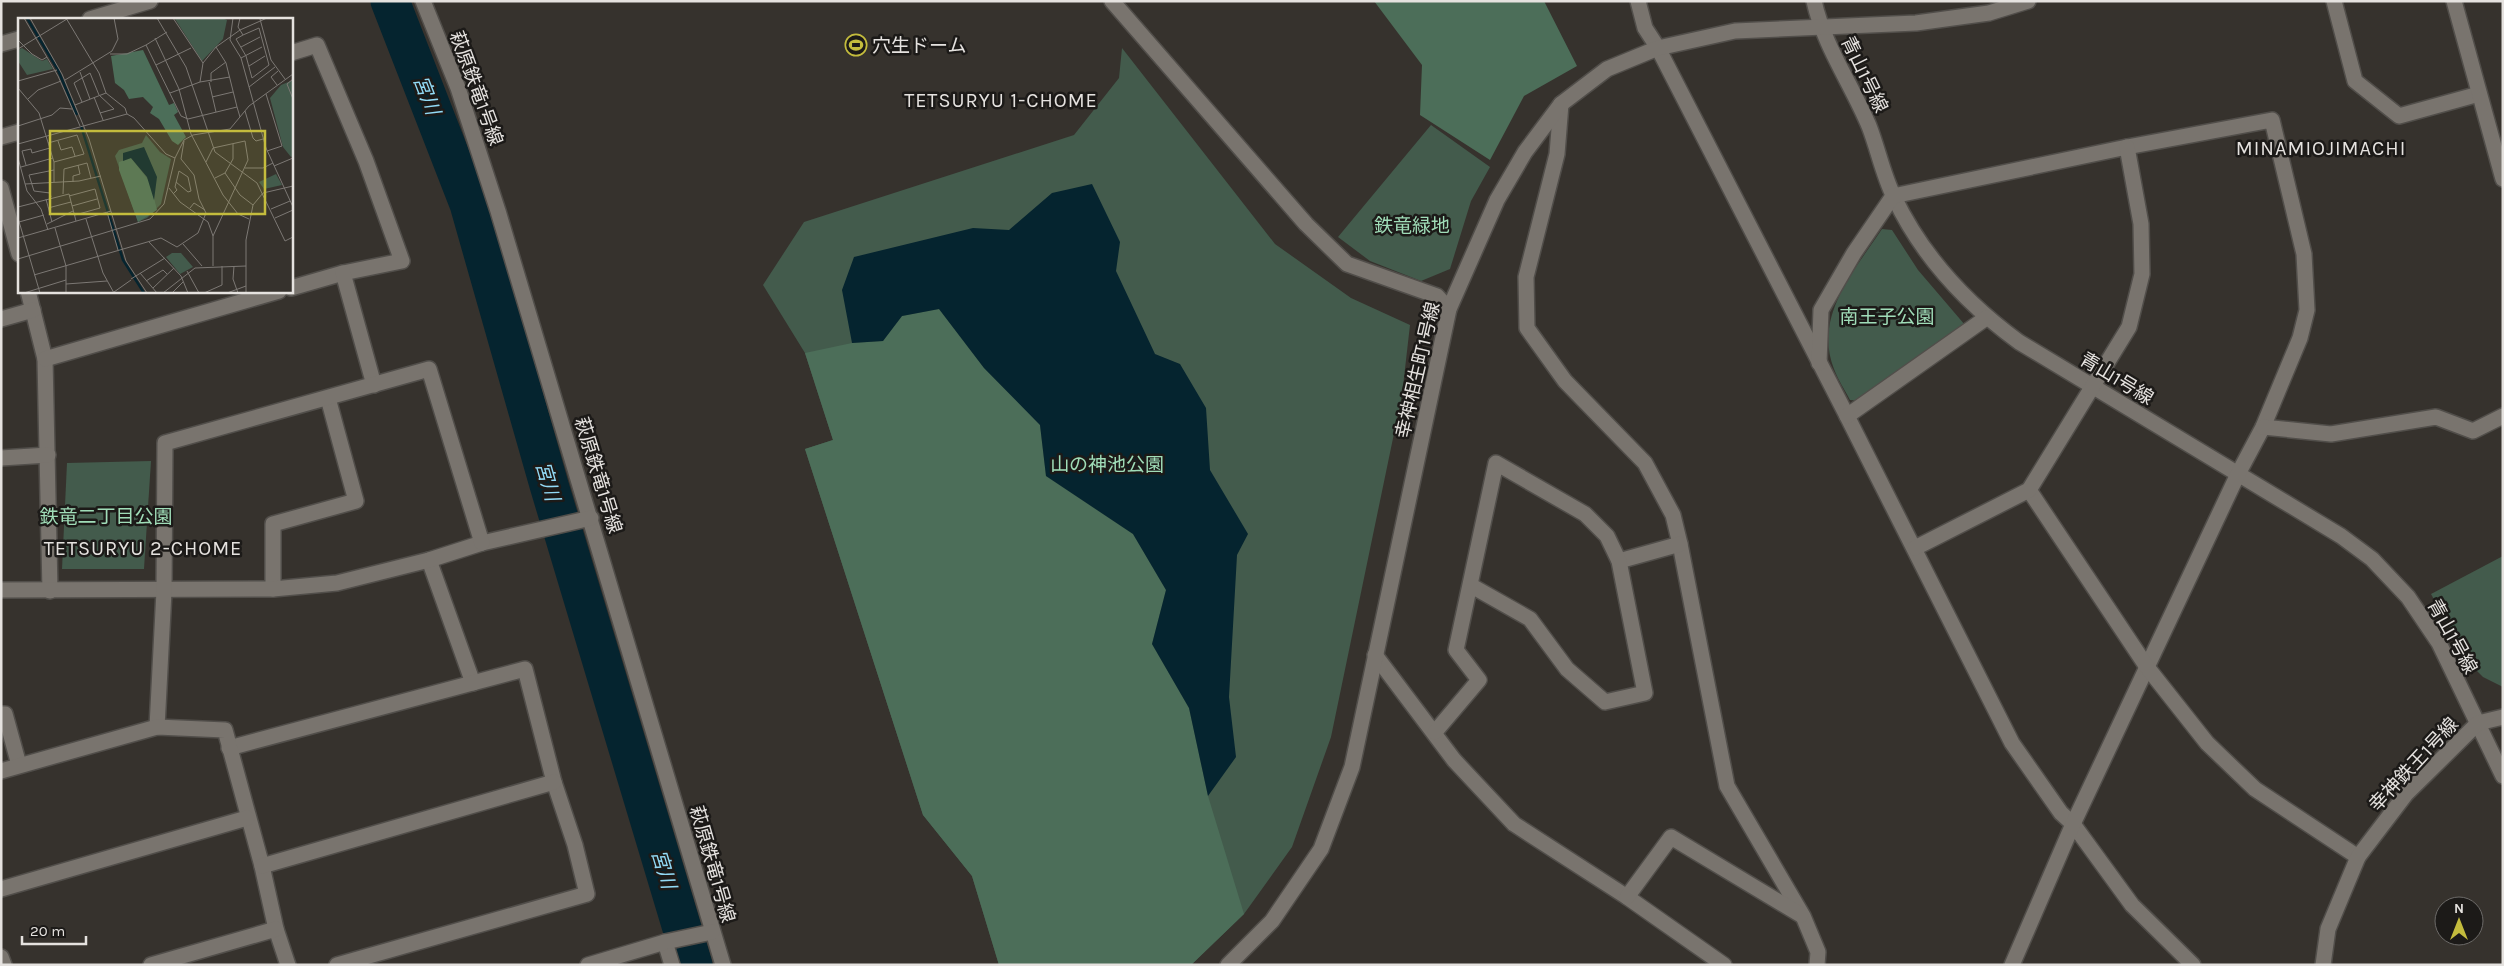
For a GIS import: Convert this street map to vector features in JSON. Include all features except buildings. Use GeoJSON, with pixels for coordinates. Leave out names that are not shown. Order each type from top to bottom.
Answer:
{"type":"FeatureCollection","features":[{"type":"Feature","properties":{"kind":"street"},"geometry":{"type":"LineString","coordinates":[[93,18],[150,1]]}},
{"type":"Feature","properties":{"kind":"street","name":"萩原鉄竜1号線"},"geometry":{"type":"LineString","coordinates":[[423,1],[468,116],[707,933],[722,965]]}},
{"type":"Feature","properties":{"kind":"street"},"geometry":{"type":"LineString","coordinates":[[1112,1],[1306,224],[1347,264],[1437,296],[1449,309]]}},
{"type":"Feature","properties":{"kind":"street"},"geometry":{"type":"LineString","coordinates":[[1638,1],[1644,28],[1658,48],[1915,548],[2012,743],[2061,813],[2073,824],[2132,905],[2193,965]]}},
{"type":"Feature","properties":{"kind":"street","name":"青山1号線"},"geometry":{"type":"LineString","coordinates":[[1814,1],[1819,26],[1869,125],[1894,196],[1923,248],[1986,318],[2019,342],[2341,536],[2378,566],[2408,598],[2439,643],[2503,776]]}},
{"type":"Feature","properties":{"kind":"street","name":"幸神相生町1号線"},"geometry":{"type":"LineString","coordinates":[[1228,965],[1272,921],[1320,849],[1352,767],[1449,309],[1497,200],[1525,152],[1561,104],[1607,69],[1658,48],[1735,32],[1819,26],[1916,23],[1989,13],[2028,1]]}},
{"type":"Feature","properties":{"kind":"street"},"geometry":{"type":"LineString","coordinates":[[2334,1],[2355,81],[2399,116],[2479,94]]}},
{"type":"Feature","properties":{"kind":"street"},"geometry":{"type":"LineString","coordinates":[[2454,1],[2503,179]]}},
{"type":"Feature","properties":{"kind":"street"},"geometry":{"type":"LineString","coordinates":[[1,44],[18,39]]}},
{"type":"Feature","properties":{"kind":"street"},"geometry":{"type":"LineString","coordinates":[[292,53],[317,45],[366,161],[402,261],[343,273],[292,288]]}},
{"type":"Feature","properties":{"kind":"street"},"geometry":{"type":"LineString","coordinates":[[1561,104],[1557,154],[1526,277],[1527,328],[1565,381],[1644,463],[1673,515],[1727,786],[1802,916],[1818,952],[1817,965]]}},
{"type":"Feature","properties":{"kind":"street"},"geometry":{"type":"LineString","coordinates":[[1819,363],[1820,310],[1854,253],[1894,196],[2127,147],[2272,120],[2304,254],[2307,310],[2300,338],[2263,427],[2238,474],[2073,824],[2012,965]]}},
{"type":"Feature","properties":{"kind":"street"},"geometry":{"type":"LineString","coordinates":[[1,137],[18,132]]}},
{"type":"Feature","properties":{"kind":"street"},"geometry":{"type":"LineString","coordinates":[[1915,548],[2029,490],[2095,387],[2130,327],[2142,274],[2141,224],[2127,147]]}},
{"type":"Feature","properties":{"kind":"street"},"geometry":{"type":"LineString","coordinates":[[2,192],[18,250]]}},
{"type":"Feature","properties":{"kind":"street"},"geometry":{"type":"LineString","coordinates":[[343,273],[374,385]]}},
{"type":"Feature","properties":{"kind":"street"},"geometry":{"type":"LineString","coordinates":[[28,292],[45,359],[50,591]]}},
{"type":"Feature","properties":{"kind":"street"},"geometry":{"type":"LineString","coordinates":[[45,359],[276,292]]}},
{"type":"Feature","properties":{"kind":"street"},"geometry":{"type":"LineString","coordinates":[[1,319],[33,310]]}},
{"type":"Feature","properties":{"kind":"street"},"geometry":{"type":"LineString","coordinates":[[1847,416],[1986,318]]}},
{"type":"Feature","properties":{"kind":"street"},"geometry":{"type":"LineString","coordinates":[[157,727],[164,591],[165,443],[429,369],[482,543]]}},
{"type":"Feature","properties":{"kind":"street"},"geometry":{"type":"LineString","coordinates":[[273,589],[273,524],[356,501],[328,398]]}},
{"type":"Feature","properties":{"kind":"street"},"geometry":{"type":"LineString","coordinates":[[2263,427],[2331,434],[2436,417],[2473,432],[2503,416]]}},
{"type":"Feature","properties":{"kind":"street"},"geometry":{"type":"LineString","coordinates":[[1,458],[48,455]]}},
{"type":"Feature","properties":{"kind":"street"},"geometry":{"type":"LineString","coordinates":[[1434,732],[1479,680],[1456,650],[1496,463],[1585,514],[1607,536],[1619,561],[1645,693],[1605,702],[1566,669],[1530,619],[1470,585]]}},
{"type":"Feature","properties":{"kind":"street"},"geometry":{"type":"LineString","coordinates":[[2029,490],[2147,667],[2207,743],[2255,789],[2358,857]]}},
{"type":"Feature","properties":{"kind":"street"},"geometry":{"type":"LineString","coordinates":[[1,590],[164,591],[273,589],[337,583],[429,560],[482,543],[586,519]]}},
{"type":"Feature","properties":{"kind":"street"},"geometry":{"type":"LineString","coordinates":[[1619,561],[1680,544]]}},
{"type":"Feature","properties":{"kind":"street"},"geometry":{"type":"LineString","coordinates":[[429,560],[473,683]]}},
{"type":"Feature","properties":{"kind":"street"},"geometry":{"type":"LineString","coordinates":[[1375,655],[1454,760],[1514,824],[1627,897],[1724,965]]}},
{"type":"Feature","properties":{"kind":"street"},"geometry":{"type":"LineString","coordinates":[[229,748],[525,669],[554,782],[575,845],[587,894],[337,965]]}},
{"type":"Feature","properties":{"kind":"street"},"geometry":{"type":"LineString","coordinates":[[1,714],[5,714],[19,765]]}},
{"type":"Feature","properties":{"kind":"street","name":"幸神鉄王1号線"},"geometry":{"type":"LineString","coordinates":[[2323,965],[2328,930],[2358,857],[2406,794],[2478,724],[2503,716]]}},
{"type":"Feature","properties":{"kind":"street"},"geometry":{"type":"LineString","coordinates":[[1,771],[157,727],[225,730],[247,818],[262,866],[276,929],[288,965]]}},
{"type":"Feature","properties":{"kind":"street"},"geometry":{"type":"LineString","coordinates":[[262,866],[554,782]]}},
{"type":"Feature","properties":{"kind":"street"},"geometry":{"type":"LineString","coordinates":[[1,889],[247,818]]}},
{"type":"Feature","properties":{"kind":"street"},"geometry":{"type":"LineString","coordinates":[[1627,897],[1671,837],[1802,916]]}},
{"type":"Feature","properties":{"kind":"street"},"geometry":{"type":"LineString","coordinates":[[152,965],[276,929]]}},
{"type":"Feature","properties":{"kind":"street"},"geometry":{"type":"LineString","coordinates":[[588,965],[670,941],[707,933]]}},
{"type":"Feature","properties":{"kind":"street"},"geometry":{"type":"LineString","coordinates":[[670,941],[672,965]]}},
{"type":"Feature","properties":{"kind":"street"},"geometry":{"type":"LineString","coordinates":[[1,957],[4,965]]}},
{"type":"Feature","properties":{"kind":"green space"},"geometry":{"type":"Polygon","coordinates":[[[1374,1],[1544,1],[1577,66],[1524,96],[1490,160],[1420,115],[1422,65],[1374,1]]]}},
{"type":"Feature","properties":{"kind":"green space","name":"山の神池公園"},"geometry":{"type":"Polygon","coordinates":[[[1122,48],[1275,244],[1351,298],[1410,325],[1402,395],[1331,737],[1292,847],[1244,914],[1191,965],[999,965],[972,876],[923,815],[805,449],[833,440],[805,353],[763,285],[804,222],[1074,135],[1119,78],[1122,48]]]}},
{"type":"Feature","properties":{"kind":"green space","name":"鉄竜緑地"},"geometry":{"type":"Polygon","coordinates":[[[1431,125],[1490,167],[1471,201],[1450,269],[1421,281],[1370,261],[1338,237],[1431,125]]]}},
{"type":"Feature","properties":{"kind":"green space","name":"南王子公園"},"geometry":{"type":"Polygon","coordinates":[[[1882,229],[1892,230],[1918,270],[1965,325],[1861,401],[1850,400],[1834,369],[1829,349],[1829,331],[1833,312],[1840,294],[1849,277],[1882,229]]]}},
{"type":"Feature","properties":{"kind":"green space"},"geometry":{"type":"Polygon","coordinates":[[[939,309],[984,368],[1040,425],[1046,476],[1133,534],[1166,590],[1152,644],[1189,708],[1208,796],[1244,914],[1191,965],[999,965],[972,876],[923,815],[805,449],[833,440],[805,353],[852,343],[883,341],[902,316],[939,309]]]}},
{"type":"Feature","properties":{"kind":"green space","name":"鉄竜二丁目公園"},"geometry":{"type":"Polygon","coordinates":[[[151,461],[144,569],[62,569],[67,463],[151,461]]]}},
{"type":"Feature","properties":{"kind":"green space"},"geometry":{"type":"Polygon","coordinates":[[[2503,556],[2503,687],[2483,677],[2469,663],[2431,594],[2503,556]]]}},
{"type":"Feature","properties":{"kind":"water"},"geometry":{"type":"Polygon","coordinates":[[[1092,184],[1120,242],[1116,271],[1155,354],[1180,364],[1206,408],[1210,470],[1248,534],[1237,555],[1229,697],[1236,757],[1208,796],[1189,708],[1152,644],[1166,590],[1133,534],[1046,476],[1040,425],[984,368],[939,309],[902,316],[883,341],[852,343],[842,290],[854,257],[973,228],[1009,230],[1052,193],[1092,184]]]}},
{"type":"Feature","properties":{"kind":"waterway","name":"宮川"},"geometry":{"type":"LineString","coordinates":[[390,1],[469,204],[549,485],[693,965]]}},
{"type":"Feature","properties":{"kind":"place","name":"穴生ドーム"},"geometry":{"type":"Point","coordinates":[856,45]}},
{"type":"Feature","properties":{"kind":"district","name":"TETSURYU 1-CHOME"},"geometry":{"type":"Point","coordinates":[1001,100]}},
{"type":"Feature","properties":{"kind":"district","name":"MINAMIOJIMACHI"},"geometry":{"type":"Point","coordinates":[2321,148]}},
{"type":"Feature","properties":{"kind":"district","name":"TETSURYU 2-CHOME"},"geometry":{"type":"Point","coordinates":[143,548]}}]}
